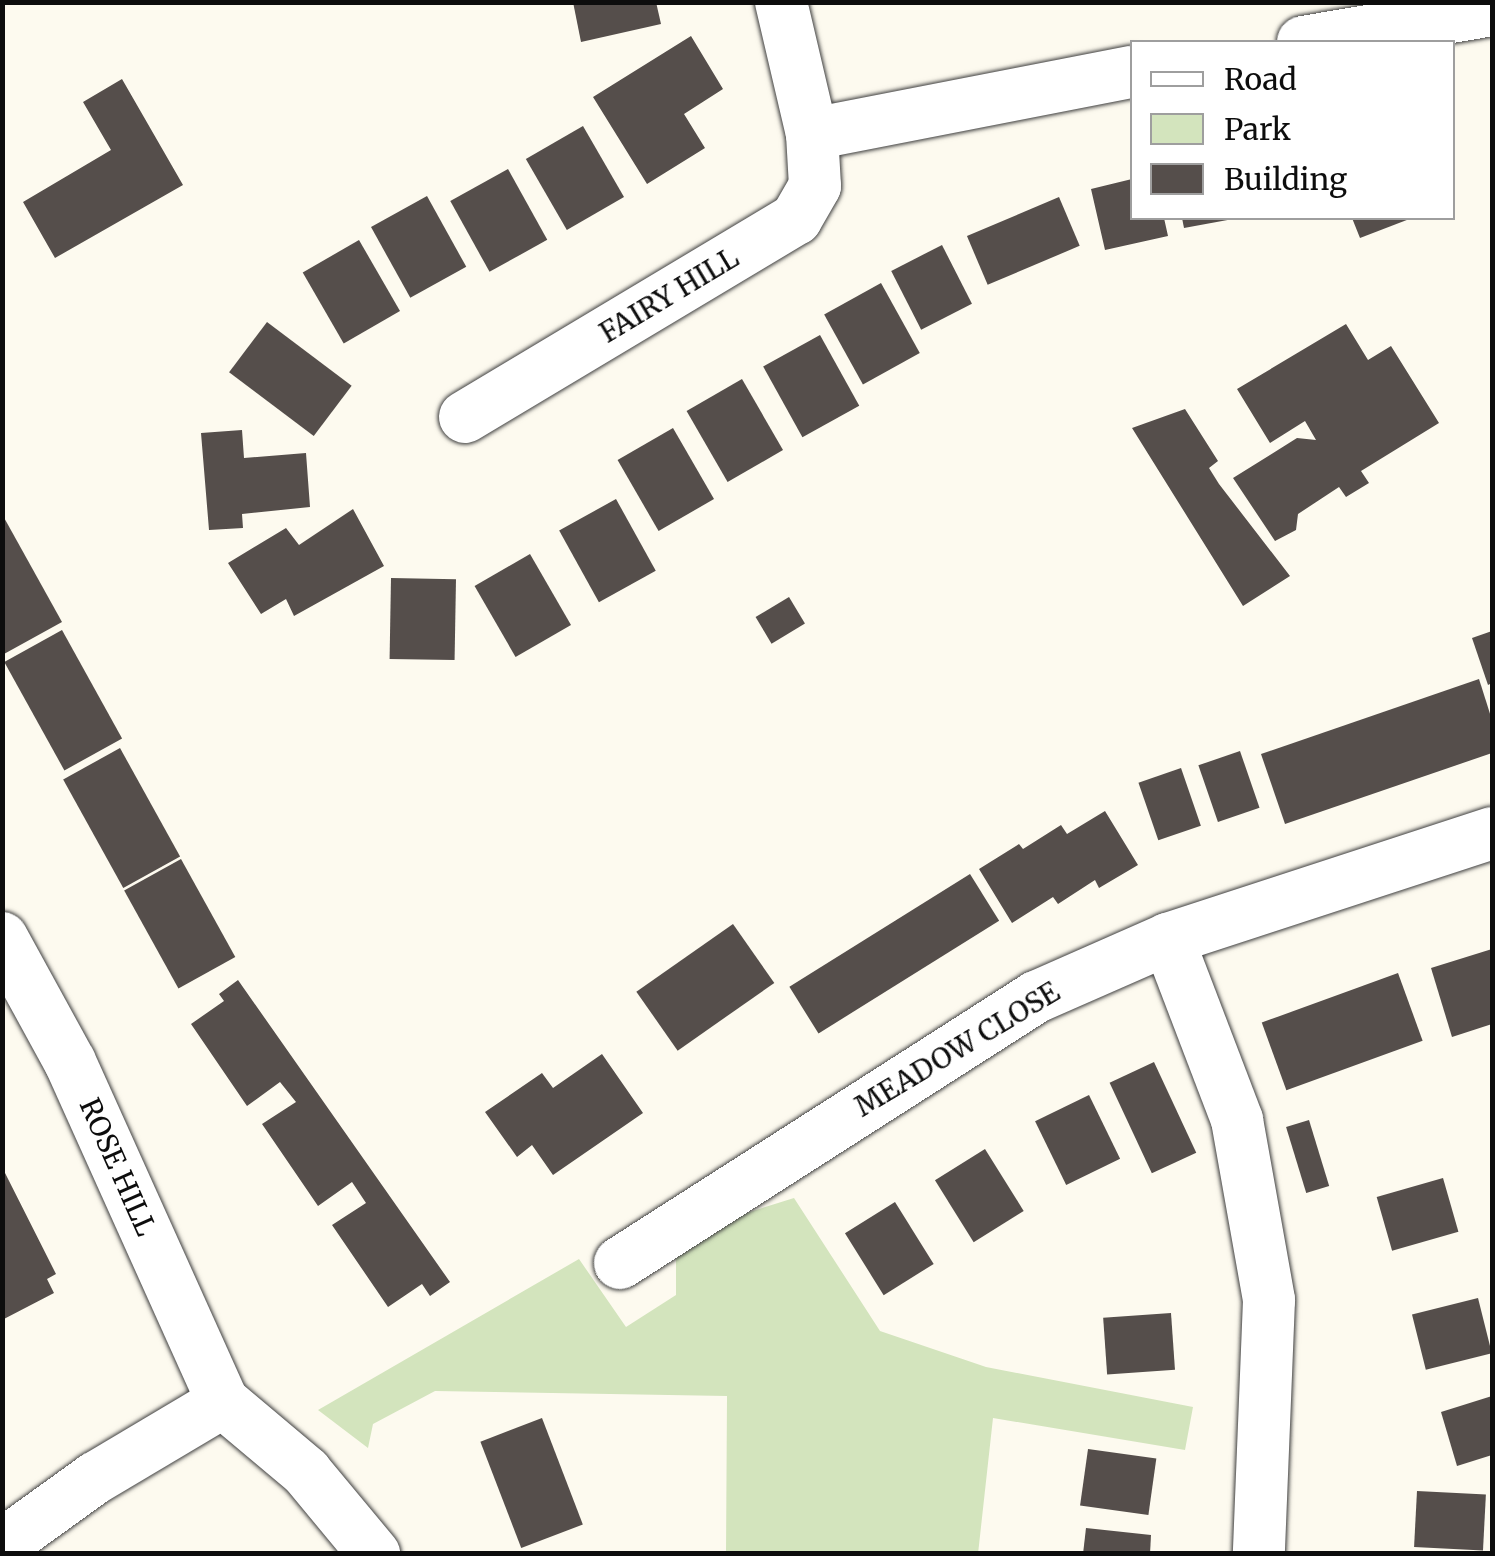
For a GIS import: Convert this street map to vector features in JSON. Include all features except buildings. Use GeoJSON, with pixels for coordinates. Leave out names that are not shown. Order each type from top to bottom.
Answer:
{"type":"FeatureCollection","features":[{"type":"Feature","properties":{"kind":"street","name":"FAIRY HILL"},"geometry":{"type":"LineString","coordinates":[[465,417],[796,219],[816,186],[812,134],[782,2]]}},
{"type":"Feature","properties":{"kind":"street"},"geometry":{"type":"LineString","coordinates":[[1315,40],[1492,10]]}},
{"type":"Feature","properties":{"kind":"street"},"geometry":{"type":"LineString","coordinates":[[812,134],[1130,72]]}},
{"type":"Feature","properties":{"kind":"street","name":"MEADOW CLOSE"},"geometry":{"type":"LineString","coordinates":[[620,1263],[1036,996],[1168,939],[1492,833]]}},
{"type":"Feature","properties":{"kind":"street","name":"ROSE HILL"},"geometry":{"type":"LineString","coordinates":[[2,938],[70,1062],[223,1402]]}},
{"type":"Feature","properties":{"kind":"street"},"geometry":{"type":"LineString","coordinates":[[1168,939],[1237,1120],[1270,1300],[1258,1554]]}},
{"type":"Feature","properties":{"kind":"street"},"geometry":{"type":"LineString","coordinates":[[2,1546],[95,1478],[223,1402],[306,1472],[374,1554]]}},
{"type":"Feature","properties":{"kind":"green space"},"geometry":{"type":"Polygon","coordinates":[[[794,1198],[880,1331],[986,1367],[1193,1407],[1185,1450],[993,1418],[978,1554],[726,1553],[727,1396],[435,1391],[373,1424],[368,1448],[318,1410],[579,1259],[626,1327],[676,1295],[676,1256],[737,1216],[794,1198]]]}}]}
